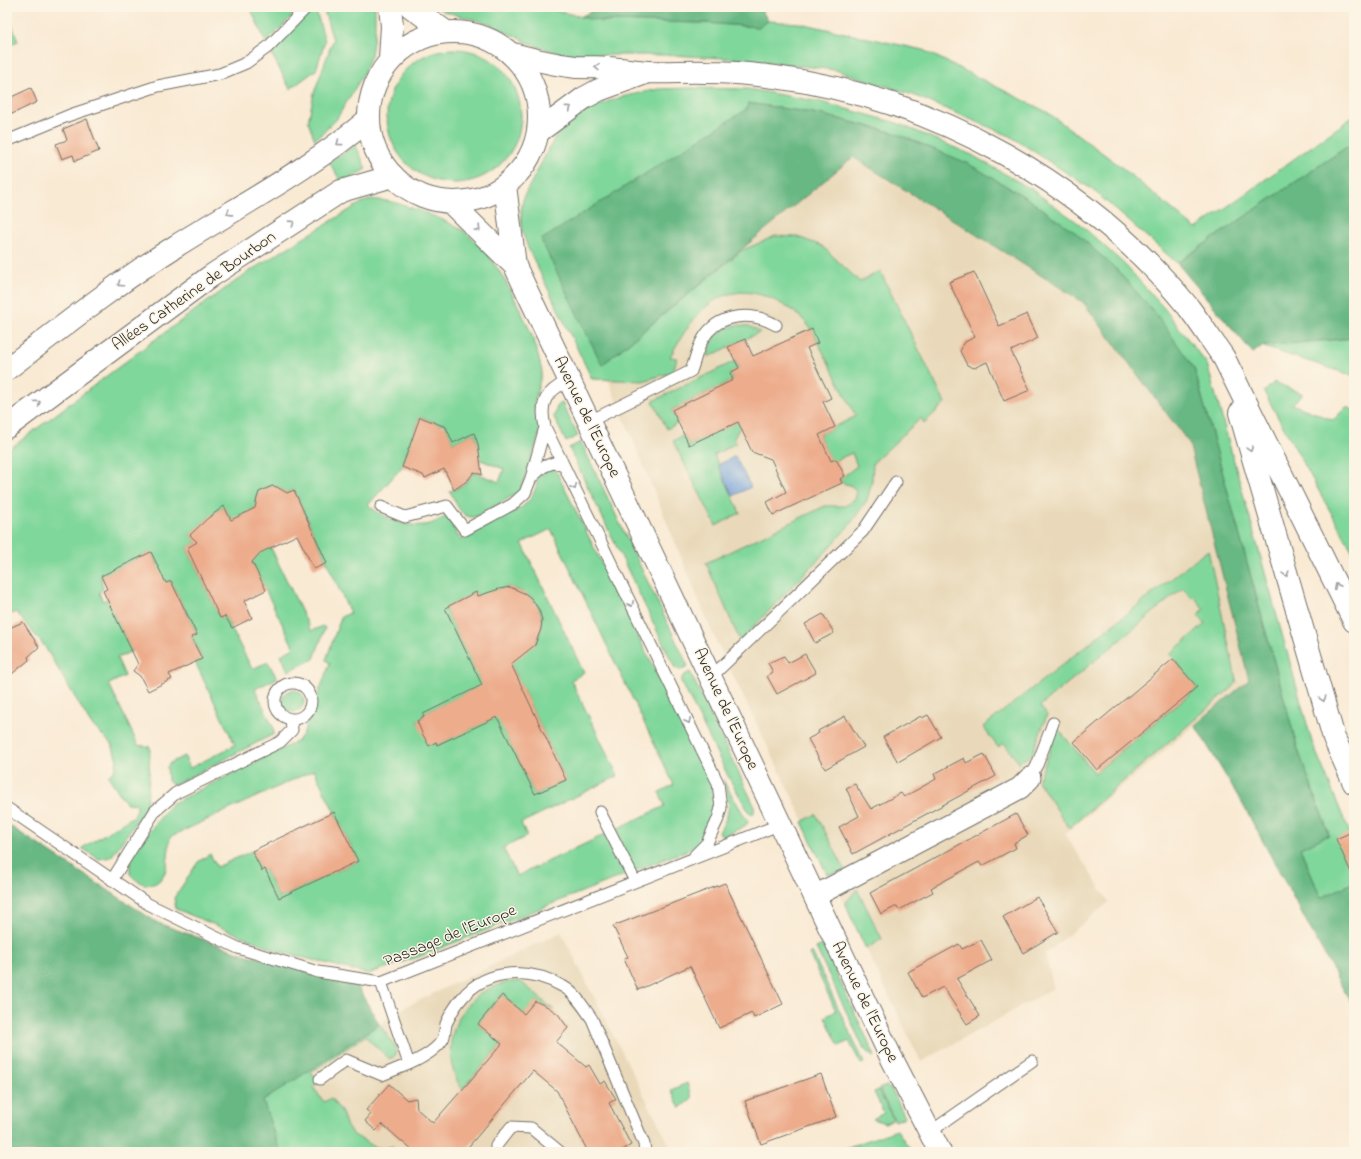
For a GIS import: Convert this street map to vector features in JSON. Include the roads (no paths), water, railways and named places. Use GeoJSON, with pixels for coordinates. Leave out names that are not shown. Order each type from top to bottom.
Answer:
{"type":"FeatureCollection","features":[{"type":"Feature","properties":{"kind":"main road"},"geometry":{"type":"LineString","coordinates":[[390,7],[392,26],[390,59]]}},
{"type":"Feature","properties":{"kind":"main road"},"geometry":{"type":"LineString","coordinates":[[411,7],[446,32]]}},
{"type":"Feature","properties":{"kind":"main road"},"geometry":{"type":"LineString","coordinates":[[446,32],[467,32],[488,38],[512,54],[523,67],[532,82],[536,93],[540,115],[535,146],[522,169],[505,185],[493,193],[465,202],[437,200],[418,194],[401,184],[380,159],[373,144],[369,128],[370,101],[373,89],[380,73],[390,59],[402,48],[416,40],[430,34],[446,32]]}},
{"type":"Feature","properties":{"kind":"main road"},"geometry":{"type":"LineString","coordinates":[[512,54],[574,66],[650,72],[745,74],[810,83],[846,91],[885,102],[950,127],[975,139],[1036,173],[1120,236],[1148,263],[1189,308],[1224,358],[1354,621]]}},
{"type":"Feature","properties":{"kind":"main road"},"geometry":{"type":"LineString","coordinates":[[538,132],[584,98],[619,82],[650,72]]}},
{"type":"Feature","properties":{"kind":"main road"},"geometry":{"type":"LineString","coordinates":[[7,370],[110,290],[176,246],[321,156],[369,119]]}},
{"type":"Feature","properties":{"kind":"main road","name":"Allées Catherine de Bourbon"},"geometry":{"type":"LineString","coordinates":[[7,427],[211,276],[341,191],[393,176]]}},
{"type":"Feature","properties":{"kind":"main road","name":"Avenue de l'Europe"},"geometry":{"type":"LineString","coordinates":[[505,185],[515,266],[590,421],[780,824],[894,1061],[940,1152]]}},
{"type":"Feature","properties":{"kind":"main road","name":"Avenue de l'Europe"},"geometry":{"type":"LineString","coordinates":[[450,202],[515,266]]}},
{"type":"Feature","properties":{"kind":"main road"},"geometry":{"type":"LineString","coordinates":[[1224,358],[1334,738],[1354,783]]}},
{"type":"Feature","properties":{"kind":"street"},"geometry":{"type":"LineString","coordinates":[[815,896],[1020,788],[1030,778]]}},
{"type":"Feature","properties":{"kind":"lane"},"geometry":{"type":"LineString","coordinates":[[7,141],[70,115],[158,86],[220,74],[246,63],[268,47],[307,7]]}},
{"type":"Feature","properties":{"kind":"lane"},"geometry":{"type":"LineString","coordinates":[[590,421],[691,371],[697,351],[704,338],[713,327],[725,319],[749,315],[759,317],[776,326]]}},
{"type":"Feature","properties":{"kind":"lane"},"geometry":{"type":"LineString","coordinates":[[569,380],[557,386],[546,396],[542,413],[545,427],[718,783],[721,808],[718,819],[708,843],[692,859]]}},
{"type":"Feature","properties":{"kind":"lane"},"geometry":{"type":"LineString","coordinates":[[381,507],[405,517],[447,506],[465,530],[513,504],[525,493],[531,478],[545,427]]}},
{"type":"Feature","properties":{"kind":"lane"},"geometry":{"type":"LineString","coordinates":[[531,478],[543,467],[553,463],[564,466]]}},
{"type":"Feature","properties":{"kind":"lane"},"geometry":{"type":"LineString","coordinates":[[711,677],[863,530],[896,482]]}},
{"type":"Feature","properties":{"kind":"lane"},"geometry":{"type":"LineString","coordinates":[[112,880],[155,811],[176,793],[280,742],[292,730],[292,719]]}},
{"type":"Feature","properties":{"kind":"lane"},"geometry":{"type":"LineString","coordinates":[[1030,778],[1037,765],[1053,723]]}},
{"type":"Feature","properties":{"kind":"lane","name":"Passage de l'Europe"},"geometry":{"type":"LineString","coordinates":[[7,808],[148,904],[238,948],[318,972],[381,982],[780,824]]}},
{"type":"Feature","properties":{"kind":"lane"},"geometry":{"type":"LineString","coordinates":[[600,812],[634,881]]}},
{"type":"Feature","properties":{"kind":"lane"},"geometry":{"type":"LineString","coordinates":[[320,1078],[346,1060],[382,1075],[427,1055],[442,1040],[446,1024],[453,1010],[463,997],[475,987],[489,979],[504,974],[523,973],[544,978],[565,988],[580,1002],[592,1019],[644,1144],[645,1152]]}},
{"type":"Feature","properties":{"kind":"lane"},"geometry":{"type":"LineString","coordinates":[[381,982],[409,1064]]}},
{"type":"Feature","properties":{"kind":"lane"},"geometry":{"type":"LineString","coordinates":[[930,1132],[1032,1061]]}},
{"type":"Feature","properties":{"kind":"lane"},"geometry":{"type":"LineString","coordinates":[[496,1152],[496,1146],[511,1128],[531,1128],[560,1152]]}},
{"type":"Feature","properties":{"kind":"water"},"geometry":{"type":"Polygon","coordinates":[[[735,456],[751,487],[733,496],[718,465],[735,456]]]}}]}
